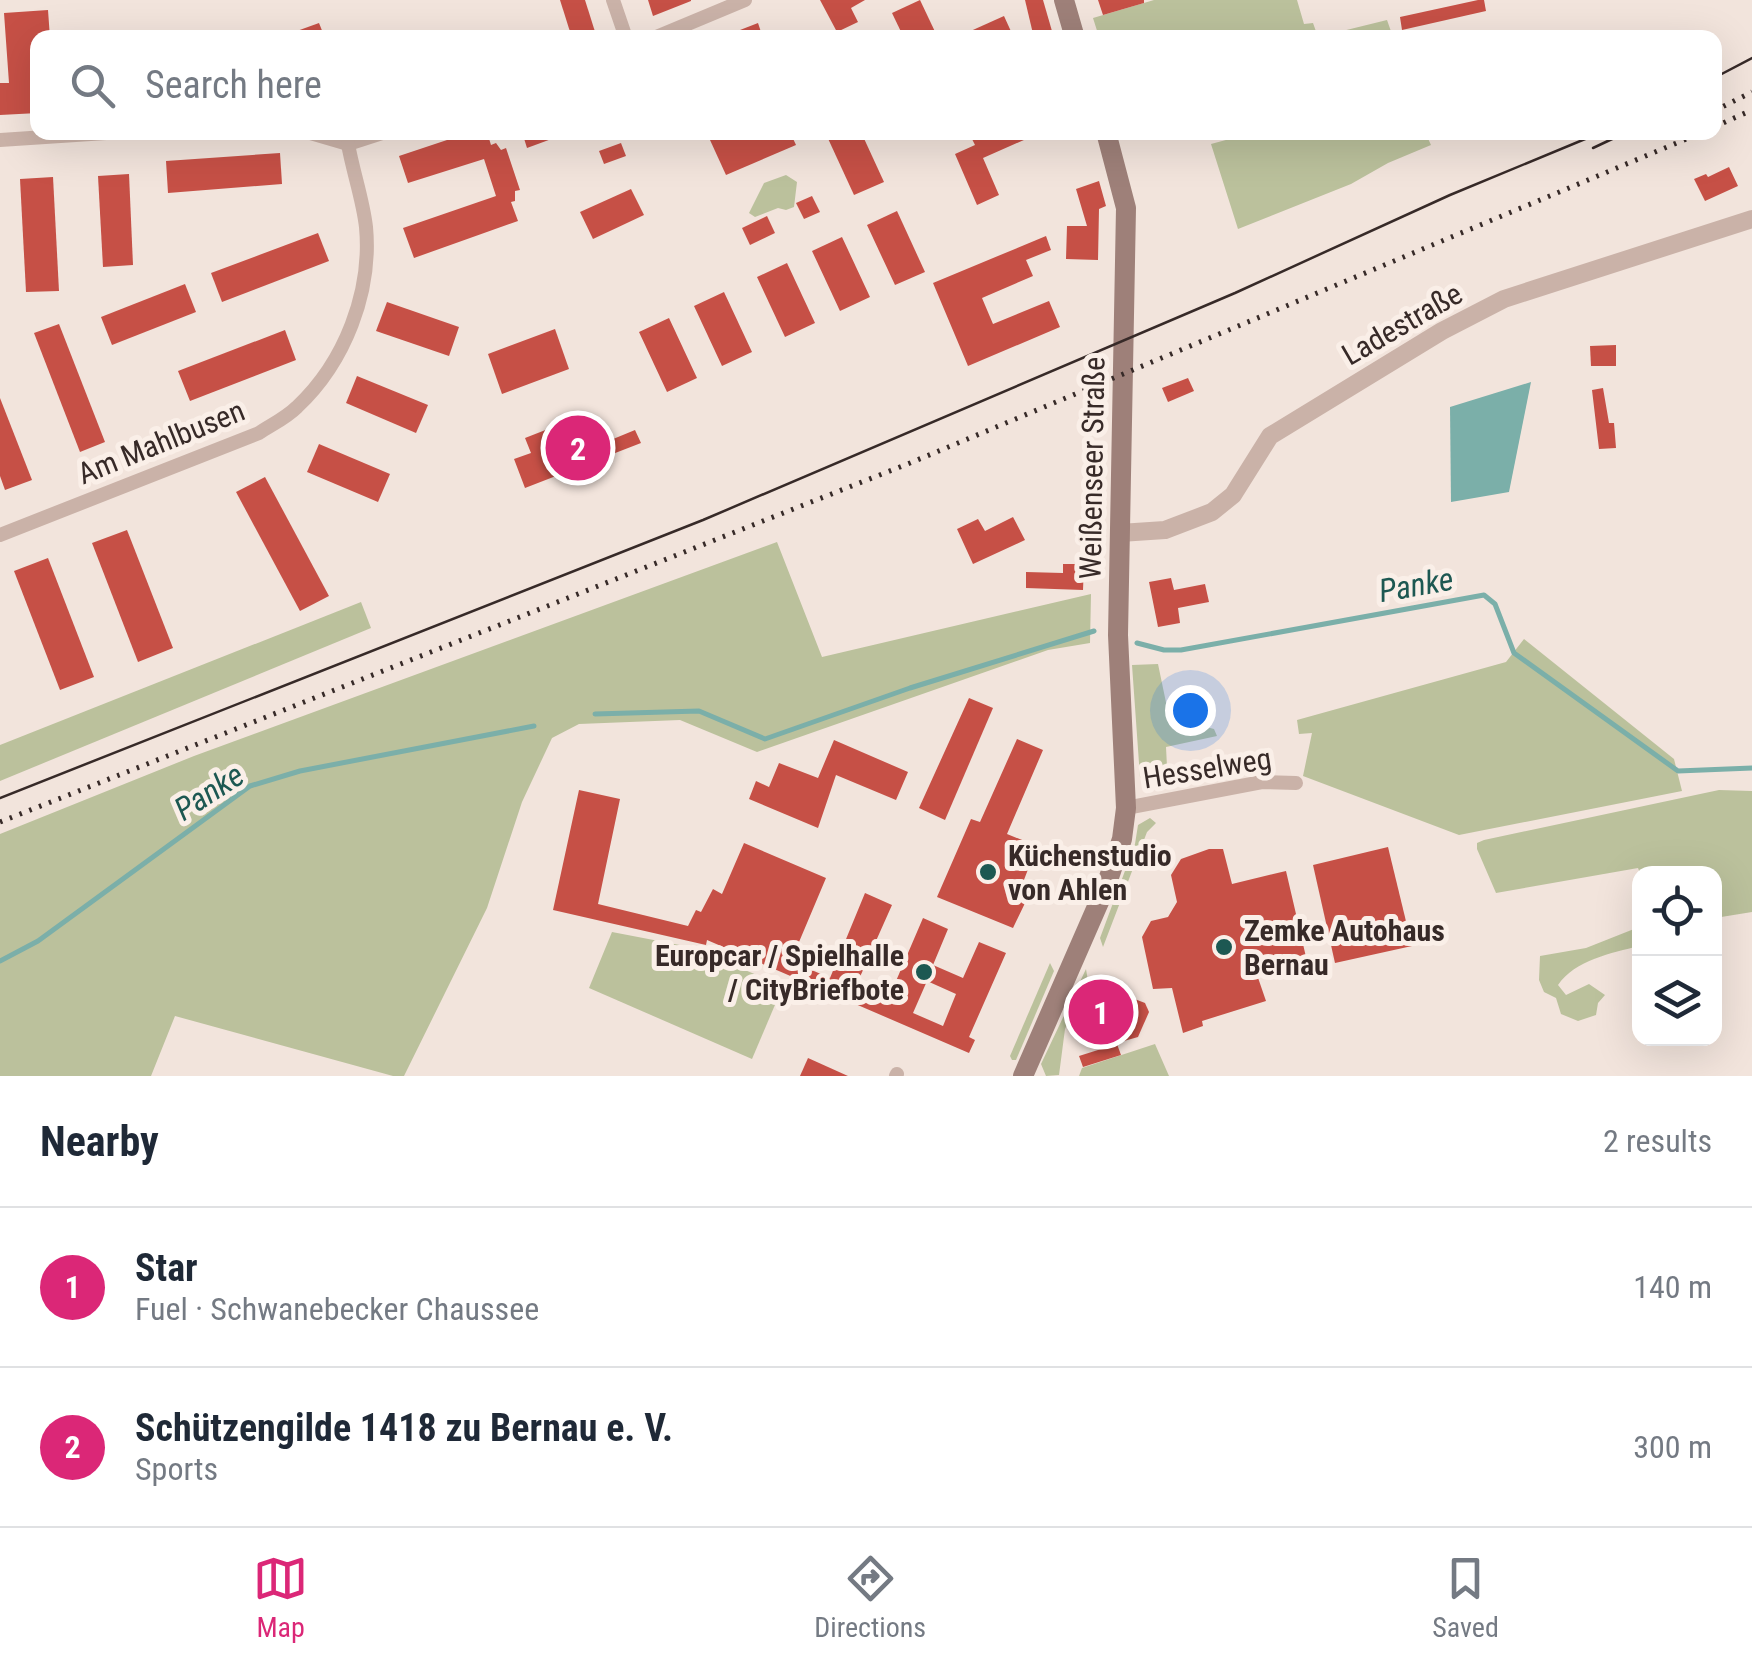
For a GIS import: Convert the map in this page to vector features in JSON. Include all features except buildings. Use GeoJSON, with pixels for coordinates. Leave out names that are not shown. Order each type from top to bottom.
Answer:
{"type":"FeatureCollection","features":[{"type":"Feature","properties":{"kind":"main road"},"geometry":{"type":"LineString","coordinates":[[1064,0],[1073,30]]}},
{"type":"Feature","properties":{"kind":"main road","name":"Weißenseer Straße"},"geometry":{"type":"LineString","coordinates":[[1023,1076],[1106,886],[1122,838],[1126,808],[1118,636],[1126,208],[1108,140]]}},
{"type":"Feature","properties":{"kind":"street"},"geometry":{"type":"LineString","coordinates":[[613,0],[623,30]]}},
{"type":"Feature","properties":{"kind":"street"},"geometry":{"type":"LineString","coordinates":[[673,30],[745,0]]}},
{"type":"Feature","properties":{"kind":"street"},"geometry":{"type":"LineString","coordinates":[[0,140],[30,138]]}},
{"type":"Feature","properties":{"kind":"street"},"geometry":{"type":"LineString","coordinates":[[334,140],[348,144],[360,140]]}},
{"type":"Feature","properties":{"kind":"street","name":"Am Mahlbusen"},"geometry":{"type":"LineString","coordinates":[[0,535],[259,433],[296,408],[328,371],[349,334],[358,308],[366,225],[348,144]]}},
{"type":"Feature","properties":{"kind":"street","name":"Ladestraße"},"geometry":{"type":"LineString","coordinates":[[1120,533],[1164,530],[1212,512],[1233,495],[1270,436],[1442,331],[1504,298],[1752,219]]}},
{"type":"Feature","properties":{"kind":"street","name":"Hesselweg"},"geometry":{"type":"LineString","coordinates":[[1126,808],[1262,782],[1296,783]]}},
{"type":"Feature","properties":{"kind":"green space"},"geometry":{"type":"Polygon","coordinates":[[[1154,0],[1297,0],[1304,24],[1313,23],[1316,30],[1097,30],[1093,18],[1154,0]]]}},
{"type":"Feature","properties":{"kind":"green space"},"geometry":{"type":"Polygon","coordinates":[[[1387,20],[1391,30],[1346,30],[1387,20]]]}},
{"type":"Feature","properties":{"kind":"green space"},"geometry":{"type":"Polygon","coordinates":[[[1226,140],[1429,140],[1431,145],[1351,184],[1238,229],[1211,144],[1226,140]]]}},
{"type":"Feature","properties":{"kind":"green space"},"geometry":{"type":"Polygon","coordinates":[[[786,175],[797,182],[794,207],[778,208],[755,217],[749,213],[764,183],[786,175]]]}},
{"type":"Feature","properties":{"kind":"green space"},"geometry":{"type":"Polygon","coordinates":[[[777,542],[822,657],[1091,594],[1090,643],[1048,650],[757,752],[680,720],[579,724],[552,738],[522,802],[487,908],[404,1076],[175,1016],[151,1076],[0,1076],[0,834],[194,756],[777,542]]]}},
{"type":"Feature","properties":{"kind":"green space"},"geometry":{"type":"Polygon","coordinates":[[[361,602],[371,628],[0,781],[0,745],[361,602]]]}},
{"type":"Feature","properties":{"kind":"green space"},"geometry":{"type":"Polygon","coordinates":[[[1524,639],[1674,759],[1682,791],[1459,835],[1303,776],[1312,733],[1299,734],[1297,720],[1506,662],[1524,639]]]}},
{"type":"Feature","properties":{"kind":"green space"},"geometry":{"type":"Polygon","coordinates":[[[1158,664],[1168,712],[1184,725],[1214,729],[1217,736],[1166,747],[1168,786],[1153,789],[1140,777],[1132,665],[1158,664]]]}},
{"type":"Feature","properties":{"kind":"green space"},"geometry":{"type":"Polygon","coordinates":[[[1719,790],[1752,791],[1752,912],[1722,917],[1722,866],[1632,866],[1496,893],[1477,849],[1477,843],[1719,790]]]}},
{"type":"Feature","properties":{"kind":"green space"},"geometry":{"type":"Polygon","coordinates":[[[1150,818],[1156,823],[1147,832],[1103,947],[1100,938],[1135,844],[1138,825],[1150,818]]]}},
{"type":"Feature","properties":{"kind":"green space"},"geometry":{"type":"Polygon","coordinates":[[[1632,930],[1632,948],[1574,969],[1558,985],[1566,995],[1589,984],[1605,995],[1598,1003],[1596,1015],[1578,1021],[1561,1014],[1556,998],[1544,992],[1539,980],[1540,956],[1586,948],[1632,930]]]}},
{"type":"Feature","properties":{"kind":"green space"},"geometry":{"type":"Polygon","coordinates":[[[612,932],[690,947],[783,986],[752,1059],[589,988],[612,932]]]}},
{"type":"Feature","properties":{"kind":"green space"},"geometry":{"type":"Polygon","coordinates":[[[1050,963],[1054,971],[1016,1060],[1012,1060],[1010,1056],[1050,963]]]}},
{"type":"Feature","properties":{"kind":"green space"},"geometry":{"type":"Polygon","coordinates":[[[1086,969],[1088,981],[1065,1029],[1059,1075],[1046,1076],[1041,1064],[1086,969]]]}},
{"type":"Feature","properties":{"kind":"green space"},"geometry":{"type":"Polygon","coordinates":[[[1155,1044],[1169,1076],[1079,1076],[1082,1068],[1155,1044]]]}},
{"type":"Feature","properties":{"kind":"water"},"geometry":{"type":"Polygon","coordinates":[[[1531,382],[1509,492],[1451,502],[1450,407],[1531,382]]]}},
{"type":"Feature","properties":{"kind":"waterway","name":"Panke"},"geometry":{"type":"LineString","coordinates":[[1137,643],[1181,650],[1484,595],[1495,604],[1514,653],[1678,771],[1752,768]]}},
{"type":"Feature","properties":{"kind":"waterway","name":"Panke"},"geometry":{"type":"LineString","coordinates":[[595,714],[699,711],[765,739],[910,688],[1094,631]]}},
{"type":"Feature","properties":{"kind":"waterway","name":"Panke"},"geometry":{"type":"LineString","coordinates":[[0,961],[38,941],[250,786],[300,771],[534,726]]}},
{"type":"Feature","properties":{"kind":"tram line"},"geometry":{"type":"LineString","coordinates":[[1722,74],[1752,58]]}},
{"type":"Feature","properties":{"kind":"tram line"},"geometry":{"type":"LineString","coordinates":[[0,798],[703,520],[1583,140]]}},
{"type":"Feature","properties":{"kind":"tram line"},"geometry":{"type":"LineString","coordinates":[[1593,148],[1610,140]]}},
{"type":"Feature","properties":{"kind":"railway"},"geometry":{"type":"LineString","coordinates":[[1722,107],[1752,92]]}},
{"type":"Feature","properties":{"kind":"railway"},"geometry":{"type":"LineString","coordinates":[[1722,123],[1752,110]]}},
{"type":"Feature","properties":{"kind":"railway"},"geometry":{"type":"LineString","coordinates":[[0,822],[910,463],[1684,140]]}},
{"type":"Feature","properties":{"kind":"place","name":"Schützengilde 1418 zu Bernau e. V."},"geometry":{"type":"Point","coordinates":[578,448]}},
{"type":"Feature","properties":{"kind":"place","name":"Küchenstudio von Ahlen"},"geometry":{"type":"Point","coordinates":[988,872]}},
{"type":"Feature","properties":{"kind":"place","name":"Zemke Autohaus Bernau"},"geometry":{"type":"Point","coordinates":[1224,947]}},
{"type":"Feature","properties":{"kind":"place","name":"Europcar / Spielhalle / CityBriefbote"},"geometry":{"type":"Point","coordinates":[924,972]}},
{"type":"Feature","properties":{"kind":"place","name":"Star"},"geometry":{"type":"Point","coordinates":[1101,1012]}}]}
